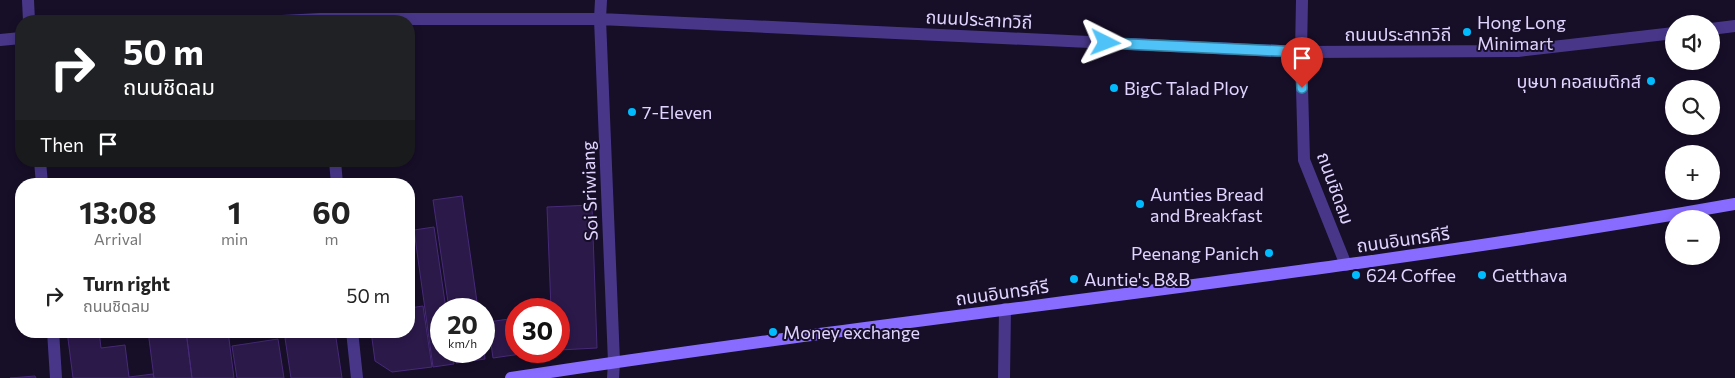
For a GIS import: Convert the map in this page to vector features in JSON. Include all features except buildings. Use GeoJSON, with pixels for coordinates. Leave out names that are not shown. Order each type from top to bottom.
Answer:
{"type":"FeatureCollection","features":[{"type":"Feature","properties":{"kind":"main road","name":"ถนนอินทรคีรี"},"geometry":{"type":"LineString","coordinates":[[511,378],[614,362],[1005,309],[1346,265],[1610,226],[1735,204]]}},
{"type":"Feature","properties":{"kind":"street"},"geometry":{"type":"LineString","coordinates":[[28,0],[29,15]]}},
{"type":"Feature","properties":{"kind":"street","name":"Soi Sriwiang"},"geometry":{"type":"LineString","coordinates":[[601,0],[600,19],[614,362],[613,378]]}},
{"type":"Feature","properties":{"kind":"street","name":"ถนนชิดลม"},"geometry":{"type":"LineString","coordinates":[[1302,0],[1301,52],[1304,160],[1346,265]]}},
{"type":"Feature","properties":{"kind":"street","name":"ถนนประสาทวิถี"},"geometry":{"type":"LineString","coordinates":[[415,20],[600,19],[1301,52],[1518,51],[1665,34]]}},
{"type":"Feature","properties":{"kind":"street"},"geometry":{"type":"LineString","coordinates":[[1720,28],[1735,26]]}},
{"type":"Feature","properties":{"kind":"street"},"geometry":{"type":"LineString","coordinates":[[0,40],[15,39]]}},
{"type":"Feature","properties":{"kind":"street"},"geometry":{"type":"LineString","coordinates":[[1004,378],[1005,309]]}},
{"type":"Feature","properties":{"kind":"street"},"geometry":{"type":"LineString","coordinates":[[53,338],[56,378]]}},
{"type":"Feature","properties":{"kind":"street"},"geometry":{"type":"LineString","coordinates":[[353,338],[357,378]]}},
{"type":"Feature","properties":{"kind":"place","name":"Hong Long Minimart"},"geometry":{"type":"Point","coordinates":[1467,32]}},
{"type":"Feature","properties":{"kind":"place","name":"บุษบา คอสเมติกส์"},"geometry":{"type":"Point","coordinates":[1651,81]}},
{"type":"Feature","properties":{"kind":"place","name":"BigC Talad Ploy"},"geometry":{"type":"Point","coordinates":[1114,88]}},
{"type":"Feature","properties":{"kind":"place","name":"7-Eleven"},"geometry":{"type":"Point","coordinates":[632,112]}},
{"type":"Feature","properties":{"kind":"place","name":"Aunties Bread and Breakfast"},"geometry":{"type":"Point","coordinates":[1140,204]}},
{"type":"Feature","properties":{"kind":"place","name":"Peenang Panich"},"geometry":{"type":"Point","coordinates":[1269,253]}},
{"type":"Feature","properties":{"kind":"place","name":"624 Coffee"},"geometry":{"type":"Point","coordinates":[1356,275]}},
{"type":"Feature","properties":{"kind":"place","name":"Getthava"},"geometry":{"type":"Point","coordinates":[1482,275]}},
{"type":"Feature","properties":{"kind":"place","name":"Auntie's B&B"},"geometry":{"type":"Point","coordinates":[1074,279]}},
{"type":"Feature","properties":{"kind":"place","name":"Money exchange"},"geometry":{"type":"Point","coordinates":[773,332]}},
{"type":"Feature","properties":{"kind":"route"},"geometry":{"type":"LineString","coordinates":[[1106,43],[1301,52],[1302,88]]}}]}
